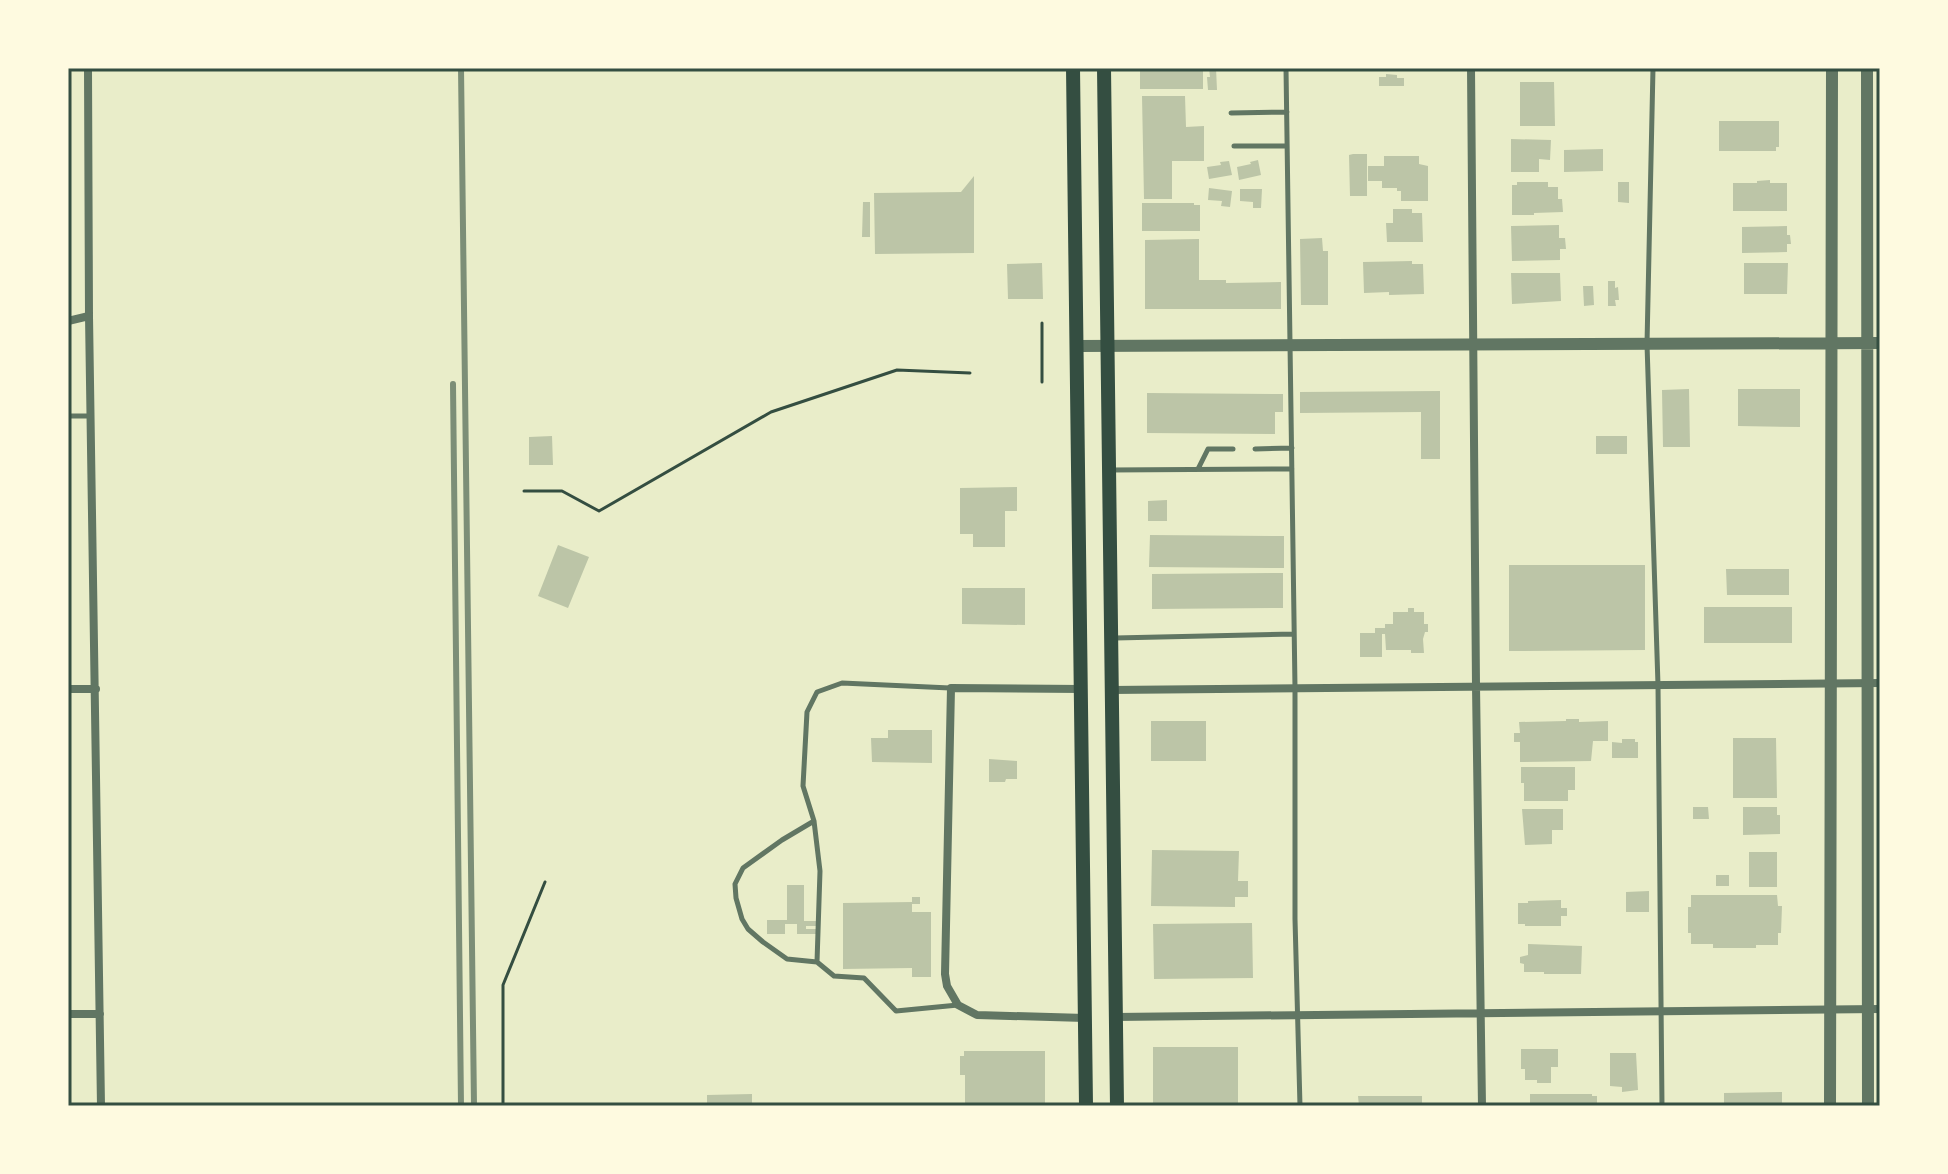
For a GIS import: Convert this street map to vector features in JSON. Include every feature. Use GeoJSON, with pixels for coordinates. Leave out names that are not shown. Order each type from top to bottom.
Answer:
{"type":"FeatureCollection","features":[{"type":"Feature","properties":{"kind":"main road"},"geometry":{"type":"LineString","coordinates":[[1073,68],[1086,1106]]}},
{"type":"Feature","properties":{"kind":"main road"},"geometry":{"type":"LineString","coordinates":[[1104,68],[1117,1106]]}},
{"type":"Feature","properties":{"kind":"street"},"geometry":{"type":"LineString","coordinates":[[88,68],[101,1106]]}},
{"type":"Feature","properties":{"kind":"street"},"geometry":{"type":"LineString","coordinates":[[1471,68],[1482,1106]]}},
{"type":"Feature","properties":{"kind":"street"},"geometry":{"type":"LineString","coordinates":[[1830,1106],[1832,68]]}},
{"type":"Feature","properties":{"kind":"street"},"geometry":{"type":"LineString","coordinates":[[1867,68],[1874,343],[1874,1009],[1868,1106]]}},
{"type":"Feature","properties":{"kind":"street"},"geometry":{"type":"LineString","coordinates":[[68,321],[89,316]]}},
{"type":"Feature","properties":{"kind":"street"},"geometry":{"type":"LineString","coordinates":[[1077,346],[1874,343]]}},
{"type":"Feature","properties":{"kind":"street"},"geometry":{"type":"LineString","coordinates":[[1111,690],[1874,683]]}},
{"type":"Feature","properties":{"kind":"street"},"geometry":{"type":"LineString","coordinates":[[1082,689],[951,688],[945,974],[947,986],[958,1005],[977,1015],[1085,1018]]}},
{"type":"Feature","properties":{"kind":"street"},"geometry":{"type":"LineString","coordinates":[[68,689],[96,689]]}},
{"type":"Feature","properties":{"kind":"street"},"geometry":{"type":"LineString","coordinates":[[1115,1017],[1874,1009]]}},
{"type":"Feature","properties":{"kind":"street"},"geometry":{"type":"LineString","coordinates":[[68,1014],[100,1014]]}},
{"type":"Feature","properties":{"kind":"lane"},"geometry":{"type":"LineString","coordinates":[[1286,68],[1295,688],[1295,919],[1300,1106]]}},
{"type":"Feature","properties":{"kind":"lane"},"geometry":{"type":"LineString","coordinates":[[1653,68],[1647,344],[1658,685],[1662,1106]]}},
{"type":"Feature","properties":{"kind":"lane"},"geometry":{"type":"LineString","coordinates":[[1231,113],[1287,112]]}},
{"type":"Feature","properties":{"kind":"lane"},"geometry":{"type":"LineString","coordinates":[[1234,146],[1286,146]]}},
{"type":"Feature","properties":{"kind":"lane"},"geometry":{"type":"LineString","coordinates":[[68,416],[91,416]]}},
{"type":"Feature","properties":{"kind":"lane"},"geometry":{"type":"LineString","coordinates":[[1255,449],[1292,448]]}},
{"type":"Feature","properties":{"kind":"lane"},"geometry":{"type":"LineString","coordinates":[[1197,470],[1208,449],[1233,449]]}},
{"type":"Feature","properties":{"kind":"lane"},"geometry":{"type":"LineString","coordinates":[[1109,470],[1292,469]]}},
{"type":"Feature","properties":{"kind":"lane"},"geometry":{"type":"LineString","coordinates":[[1111,638],[1294,634]]}},
{"type":"Feature","properties":{"kind":"lane"},"geometry":{"type":"LineString","coordinates":[[817,962],[820,871],[814,821],[803,786],[807,712],[817,692],[842,683],[951,688]]}},
{"type":"Feature","properties":{"kind":"lane"},"geometry":{"type":"LineString","coordinates":[[814,821],[743,868],[735,884],[736,898],[748,929],[787,959],[817,962],[834,976],[864,978],[896,1011],[958,1005]]}},
{"type":"Feature","properties":{"kind":"path"},"geometry":{"type":"LineString","coordinates":[[1042,323],[1042,382]]}},
{"type":"Feature","properties":{"kind":"path"},"geometry":{"type":"LineString","coordinates":[[524,491],[562,491],[599,511],[771,412],[897,370],[970,373]]}},
{"type":"Feature","properties":{"kind":"path"},"geometry":{"type":"LineString","coordinates":[[503,1106],[503,985],[545,882]]}},
{"type":"Feature","properties":{"kind":"building"},"geometry":{"type":"Polygon","coordinates":[[[1140,68],[1203,68],[1203,89],[1140,89],[1140,68]]]}},
{"type":"Feature","properties":{"kind":"building"},"geometry":{"type":"Polygon","coordinates":[[[1209,68],[1216,68],[1217,90],[1208,90],[1209,68]]]}},
{"type":"Feature","properties":{"kind":"building"},"geometry":{"type":"Polygon","coordinates":[[[1386,74],[1404,78],[1404,86],[1379,86],[1379,77],[1386,77],[1386,74]]]}},
{"type":"Feature","properties":{"kind":"building"},"geometry":{"type":"Polygon","coordinates":[[[1520,82],[1554,82],[1555,126],[1520,126],[1520,82]]]}},
{"type":"Feature","properties":{"kind":"building"},"geometry":{"type":"Polygon","coordinates":[[[1142,96],[1185,96],[1186,127],[1204,126],[1204,161],[1172,161],[1172,199],[1144,199],[1142,96]]]}},
{"type":"Feature","properties":{"kind":"building"},"geometry":{"type":"Polygon","coordinates":[[[1719,121],[1779,121],[1779,147],[1776,151],[1719,151],[1719,121]]]}},
{"type":"Feature","properties":{"kind":"building"},"geometry":{"type":"Polygon","coordinates":[[[1511,139],[1551,140],[1550,160],[1539,159],[1539,172],[1511,172],[1511,139]]]}},
{"type":"Feature","properties":{"kind":"building"},"geometry":{"type":"Polygon","coordinates":[[[1603,149],[1603,171],[1564,172],[1564,150],[1603,149]]]}},
{"type":"Feature","properties":{"kind":"building"},"geometry":{"type":"Polygon","coordinates":[[[1367,154],[1367,196],[1350,196],[1349,155],[1367,154]]]}},
{"type":"Feature","properties":{"kind":"building"},"geometry":{"type":"Polygon","coordinates":[[[1384,156],[1419,156],[1419,164],[1428,166],[1428,201],[1401,201],[1401,191],[1397,188],[1382,188],[1382,181],[1368,181],[1368,166],[1384,166],[1384,156]]]}},
{"type":"Feature","properties":{"kind":"building"},"geometry":{"type":"Polygon","coordinates":[[[1258,160],[1261,175],[1239,180],[1237,167],[1258,160]]]}},
{"type":"Feature","properties":{"kind":"building"},"geometry":{"type":"Polygon","coordinates":[[[1229,161],[1232,175],[1209,179],[1207,167],[1229,161]]]}},
{"type":"Feature","properties":{"kind":"building"},"geometry":{"type":"Polygon","coordinates":[[[974,176],[974,253],[875,254],[874,193],[961,192],[974,176]]]}},
{"type":"Feature","properties":{"kind":"building"},"geometry":{"type":"Polygon","coordinates":[[[1770,180],[1770,183],[1787,183],[1787,211],[1733,211],[1733,183],[1770,180]]]}},
{"type":"Feature","properties":{"kind":"building"},"geometry":{"type":"Polygon","coordinates":[[[1517,182],[1548,182],[1548,187],[1558,187],[1563,212],[1512,215],[1512,185],[1517,185],[1517,182]]]}},
{"type":"Feature","properties":{"kind":"building"},"geometry":{"type":"Polygon","coordinates":[[[1618,182],[1629,182],[1629,203],[1618,202],[1618,182]]]}},
{"type":"Feature","properties":{"kind":"building"},"geometry":{"type":"Polygon","coordinates":[[[1209,188],[1232,191],[1230,207],[1221,206],[1222,201],[1208,200],[1209,188]]]}},
{"type":"Feature","properties":{"kind":"building"},"geometry":{"type":"Polygon","coordinates":[[[1240,189],[1262,189],[1261,208],[1253,208],[1253,202],[1240,201],[1240,189]]]}},
{"type":"Feature","properties":{"kind":"building"},"geometry":{"type":"Polygon","coordinates":[[[863,202],[870,202],[870,237],[862,237],[863,202]]]}},
{"type":"Feature","properties":{"kind":"building"},"geometry":{"type":"Polygon","coordinates":[[[1142,203],[1200,205],[1200,231],[1142,231],[1142,203]]]}},
{"type":"Feature","properties":{"kind":"building"},"geometry":{"type":"Polygon","coordinates":[[[1393,209],[1412,209],[1412,213],[1422,213],[1423,242],[1387,242],[1386,223],[1393,223],[1393,209]]]}},
{"type":"Feature","properties":{"kind":"building"},"geometry":{"type":"Polygon","coordinates":[[[1559,225],[1559,238],[1565,238],[1566,249],[1560,249],[1560,260],[1512,261],[1511,226],[1559,225]]]}},
{"type":"Feature","properties":{"kind":"building"},"geometry":{"type":"Polygon","coordinates":[[[1787,226],[1791,244],[1787,244],[1787,252],[1742,253],[1742,227],[1787,226]]]}},
{"type":"Feature","properties":{"kind":"building"},"geometry":{"type":"Polygon","coordinates":[[[1322,238],[1323,251],[1328,251],[1328,305],[1301,305],[1300,239],[1322,238]]]}},
{"type":"Feature","properties":{"kind":"building"},"geometry":{"type":"Polygon","coordinates":[[[1199,239],[1199,280],[1281,282],[1281,309],[1145,309],[1145,240],[1199,239]]]}},
{"type":"Feature","properties":{"kind":"building"},"geometry":{"type":"Polygon","coordinates":[[[1412,261],[1412,264],[1423,264],[1424,294],[1364,293],[1363,262],[1412,261]]]}},
{"type":"Feature","properties":{"kind":"building"},"geometry":{"type":"Polygon","coordinates":[[[1042,263],[1043,299],[1008,299],[1007,264],[1042,263]]]}},
{"type":"Feature","properties":{"kind":"building"},"geometry":{"type":"Polygon","coordinates":[[[1744,263],[1788,263],[1787,294],[1744,294],[1744,263]]]}},
{"type":"Feature","properties":{"kind":"building"},"geometry":{"type":"Polygon","coordinates":[[[1511,273],[1560,273],[1561,301],[1512,304],[1511,273]]]}},
{"type":"Feature","properties":{"kind":"building"},"geometry":{"type":"Polygon","coordinates":[[[1608,281],[1615,281],[1615,288],[1618,287],[1616,306],[1608,306],[1608,281]]]}},
{"type":"Feature","properties":{"kind":"building"},"geometry":{"type":"Polygon","coordinates":[[[1583,286],[1593,286],[1594,305],[1584,306],[1583,286]]]}},
{"type":"Feature","properties":{"kind":"building"},"geometry":{"type":"Polygon","coordinates":[[[1689,389],[1690,447],[1663,447],[1662,390],[1689,389]]]}},
{"type":"Feature","properties":{"kind":"building"},"geometry":{"type":"Polygon","coordinates":[[[1738,389],[1800,389],[1800,427],[1738,426],[1738,389]]]}},
{"type":"Feature","properties":{"kind":"building"},"geometry":{"type":"Polygon","coordinates":[[[1440,391],[1440,459],[1421,459],[1421,412],[1300,413],[1300,392],[1440,391]]]}},
{"type":"Feature","properties":{"kind":"building"},"geometry":{"type":"Polygon","coordinates":[[[1147,393],[1283,394],[1283,412],[1275,412],[1275,434],[1147,433],[1147,393]]]}},
{"type":"Feature","properties":{"kind":"building"},"geometry":{"type":"Polygon","coordinates":[[[552,436],[553,465],[529,465],[529,437],[552,436]]]}},
{"type":"Feature","properties":{"kind":"building"},"geometry":{"type":"Polygon","coordinates":[[[1596,436],[1627,436],[1627,454],[1596,454],[1596,436]]]}},
{"type":"Feature","properties":{"kind":"building"},"geometry":{"type":"Polygon","coordinates":[[[1017,487],[1017,511],[1005,511],[1005,547],[973,547],[973,534],[960,534],[960,488],[1017,487]]]}},
{"type":"Feature","properties":{"kind":"building"},"geometry":{"type":"Polygon","coordinates":[[[1167,500],[1167,521],[1148,521],[1148,501],[1167,500]]]}},
{"type":"Feature","properties":{"kind":"building"},"geometry":{"type":"Polygon","coordinates":[[[1150,535],[1284,536],[1284,568],[1149,567],[1150,535]]]}},
{"type":"Feature","properties":{"kind":"building"},"geometry":{"type":"Polygon","coordinates":[[[558,545],[589,557],[568,608],[538,596],[558,545]]]}},
{"type":"Feature","properties":{"kind":"building"},"geometry":{"type":"Polygon","coordinates":[[[1509,565],[1645,565],[1645,650],[1509,651],[1509,565]]]}},
{"type":"Feature","properties":{"kind":"building"},"geometry":{"type":"Polygon","coordinates":[[[1726,569],[1789,569],[1789,595],[1727,595],[1726,569]]]}},
{"type":"Feature","properties":{"kind":"building"},"geometry":{"type":"Polygon","coordinates":[[[1283,573],[1283,608],[1152,609],[1152,574],[1283,573]]]}},
{"type":"Feature","properties":{"kind":"building"},"geometry":{"type":"Polygon","coordinates":[[[962,588],[1025,588],[1025,625],[962,624],[962,588]]]}},
{"type":"Feature","properties":{"kind":"building"},"geometry":{"type":"Polygon","coordinates":[[[1704,607],[1792,607],[1792,643],[1704,643],[1704,607]]]}},
{"type":"Feature","properties":{"kind":"building"},"geometry":{"type":"Polygon","coordinates":[[[1408,608],[1414,608],[1414,612],[1424,612],[1428,632],[1425,632],[1423,639],[1424,653],[1386,650],[1385,634],[1382,634],[1382,657],[1360,657],[1360,633],[1375,633],[1375,628],[1393,624],[1393,612],[1408,612],[1408,608]]]}},
{"type":"Feature","properties":{"kind":"building"},"geometry":{"type":"Polygon","coordinates":[[[1566,719],[1608,721],[1608,741],[1593,741],[1591,761],[1520,762],[1520,742],[1514,742],[1514,733],[1520,733],[1519,722],[1566,719]]]}},
{"type":"Feature","properties":{"kind":"building"},"geometry":{"type":"Polygon","coordinates":[[[1151,721],[1206,721],[1206,761],[1151,761],[1151,721]]]}},
{"type":"Feature","properties":{"kind":"building"},"geometry":{"type":"Polygon","coordinates":[[[888,730],[932,730],[932,763],[872,762],[871,738],[888,738],[888,730]]]}},
{"type":"Feature","properties":{"kind":"building"},"geometry":{"type":"Polygon","coordinates":[[[1733,738],[1776,738],[1777,798],[1733,798],[1733,738]]]}},
{"type":"Feature","properties":{"kind":"building"},"geometry":{"type":"Polygon","coordinates":[[[1622,739],[1638,742],[1638,758],[1612,758],[1612,742],[1622,743],[1622,739]]]}},
{"type":"Feature","properties":{"kind":"building"},"geometry":{"type":"Polygon","coordinates":[[[989,759],[1017,761],[1017,779],[989,782],[989,759]]]}},
{"type":"Feature","properties":{"kind":"building"},"geometry":{"type":"Polygon","coordinates":[[[1521,767],[1575,767],[1575,790],[1568,790],[1568,801],[1524,801],[1521,767]]]}},
{"type":"Feature","properties":{"kind":"building"},"geometry":{"type":"Polygon","coordinates":[[[1693,807],[1708,807],[1709,819],[1693,819],[1693,807]]]}},
{"type":"Feature","properties":{"kind":"building"},"geometry":{"type":"Polygon","coordinates":[[[1743,807],[1777,807],[1780,834],[1743,835],[1743,807]]]}},
{"type":"Feature","properties":{"kind":"building"},"geometry":{"type":"Polygon","coordinates":[[[1522,809],[1563,809],[1563,830],[1552,830],[1552,844],[1525,845],[1522,809]]]}},
{"type":"Feature","properties":{"kind":"building"},"geometry":{"type":"Polygon","coordinates":[[[1152,850],[1239,851],[1238,881],[1248,881],[1248,897],[1235,897],[1235,907],[1151,906],[1152,850]]]}},
{"type":"Feature","properties":{"kind":"building"},"geometry":{"type":"Polygon","coordinates":[[[1749,852],[1777,852],[1777,887],[1749,887],[1749,852]]]}},
{"type":"Feature","properties":{"kind":"building"},"geometry":{"type":"Polygon","coordinates":[[[1716,875],[1729,875],[1729,886],[1716,886],[1716,875]]]}},
{"type":"Feature","properties":{"kind":"building"},"geometry":{"type":"Polygon","coordinates":[[[787,885],[804,885],[804,921],[817,921],[817,926],[806,926],[806,929],[816,929],[816,934],[797,934],[797,924],[785,924],[785,934],[767,934],[767,920],[787,920],[787,885]]]}},
{"type":"Feature","properties":{"kind":"building"},"geometry":{"type":"Polygon","coordinates":[[[1649,891],[1649,912],[1626,912],[1626,892],[1649,891]]]}},
{"type":"Feature","properties":{"kind":"building"},"geometry":{"type":"Polygon","coordinates":[[[1691,895],[1777,895],[1778,906],[1782,906],[1778,945],[1713,948],[1713,944],[1691,944],[1688,907],[1691,907],[1691,895]]]}},
{"type":"Feature","properties":{"kind":"building"},"geometry":{"type":"Polygon","coordinates":[[[912,897],[920,897],[920,904],[912,904],[912,912],[931,912],[931,977],[912,977],[912,968],[843,969],[843,903],[912,902],[912,897]]]}},
{"type":"Feature","properties":{"kind":"building"},"geometry":{"type":"Polygon","coordinates":[[[1561,900],[1561,908],[1567,908],[1567,916],[1561,916],[1561,926],[1518,924],[1518,903],[1561,900]]]}},
{"type":"Feature","properties":{"kind":"building"},"geometry":{"type":"Polygon","coordinates":[[[1252,923],[1253,978],[1154,979],[1153,924],[1252,923]]]}},
{"type":"Feature","properties":{"kind":"building"},"geometry":{"type":"Polygon","coordinates":[[[1528,944],[1582,946],[1581,974],[1524,972],[1520,957],[1528,955],[1528,944]]]}},
{"type":"Feature","properties":{"kind":"building"},"geometry":{"type":"Polygon","coordinates":[[[1153,1047],[1238,1047],[1238,1106],[1153,1106],[1153,1047]]]}},
{"type":"Feature","properties":{"kind":"building"},"geometry":{"type":"Polygon","coordinates":[[[1521,1049],[1558,1049],[1558,1067],[1551,1067],[1551,1083],[1525,1080],[1525,1069],[1521,1069],[1521,1049]]]}},
{"type":"Feature","properties":{"kind":"building"},"geometry":{"type":"Polygon","coordinates":[[[964,1051],[1045,1051],[1045,1106],[965,1106],[965,1075],[960,1075],[960,1056],[964,1056],[964,1051]]]}},
{"type":"Feature","properties":{"kind":"building"},"geometry":{"type":"Polygon","coordinates":[[[1610,1053],[1636,1053],[1638,1090],[1622,1092],[1622,1087],[1610,1086],[1610,1053]]]}},
{"type":"Feature","properties":{"kind":"building"},"geometry":{"type":"Polygon","coordinates":[[[1782,1092],[1782,1106],[1724,1106],[1724,1093],[1782,1092]]]}},
{"type":"Feature","properties":{"kind":"building"},"geometry":{"type":"Polygon","coordinates":[[[752,1094],[752,1106],[707,1106],[707,1095],[752,1094]]]}},
{"type":"Feature","properties":{"kind":"building"},"geometry":{"type":"Polygon","coordinates":[[[1530,1094],[1592,1094],[1597,1096],[1597,1106],[1530,1106],[1530,1094]]]}},
{"type":"Feature","properties":{"kind":"building"},"geometry":{"type":"Polygon","coordinates":[[[1358,1096],[1422,1096],[1422,1106],[1359,1106],[1358,1096]]]}},
{"type":"Feature","properties":{"kind":"railway"},"geometry":{"type":"LineString","coordinates":[[461,68],[474,1106]]}},
{"type":"Feature","properties":{"kind":"railway"},"geometry":{"type":"LineString","coordinates":[[453,384],[461,1106]]}}]}
